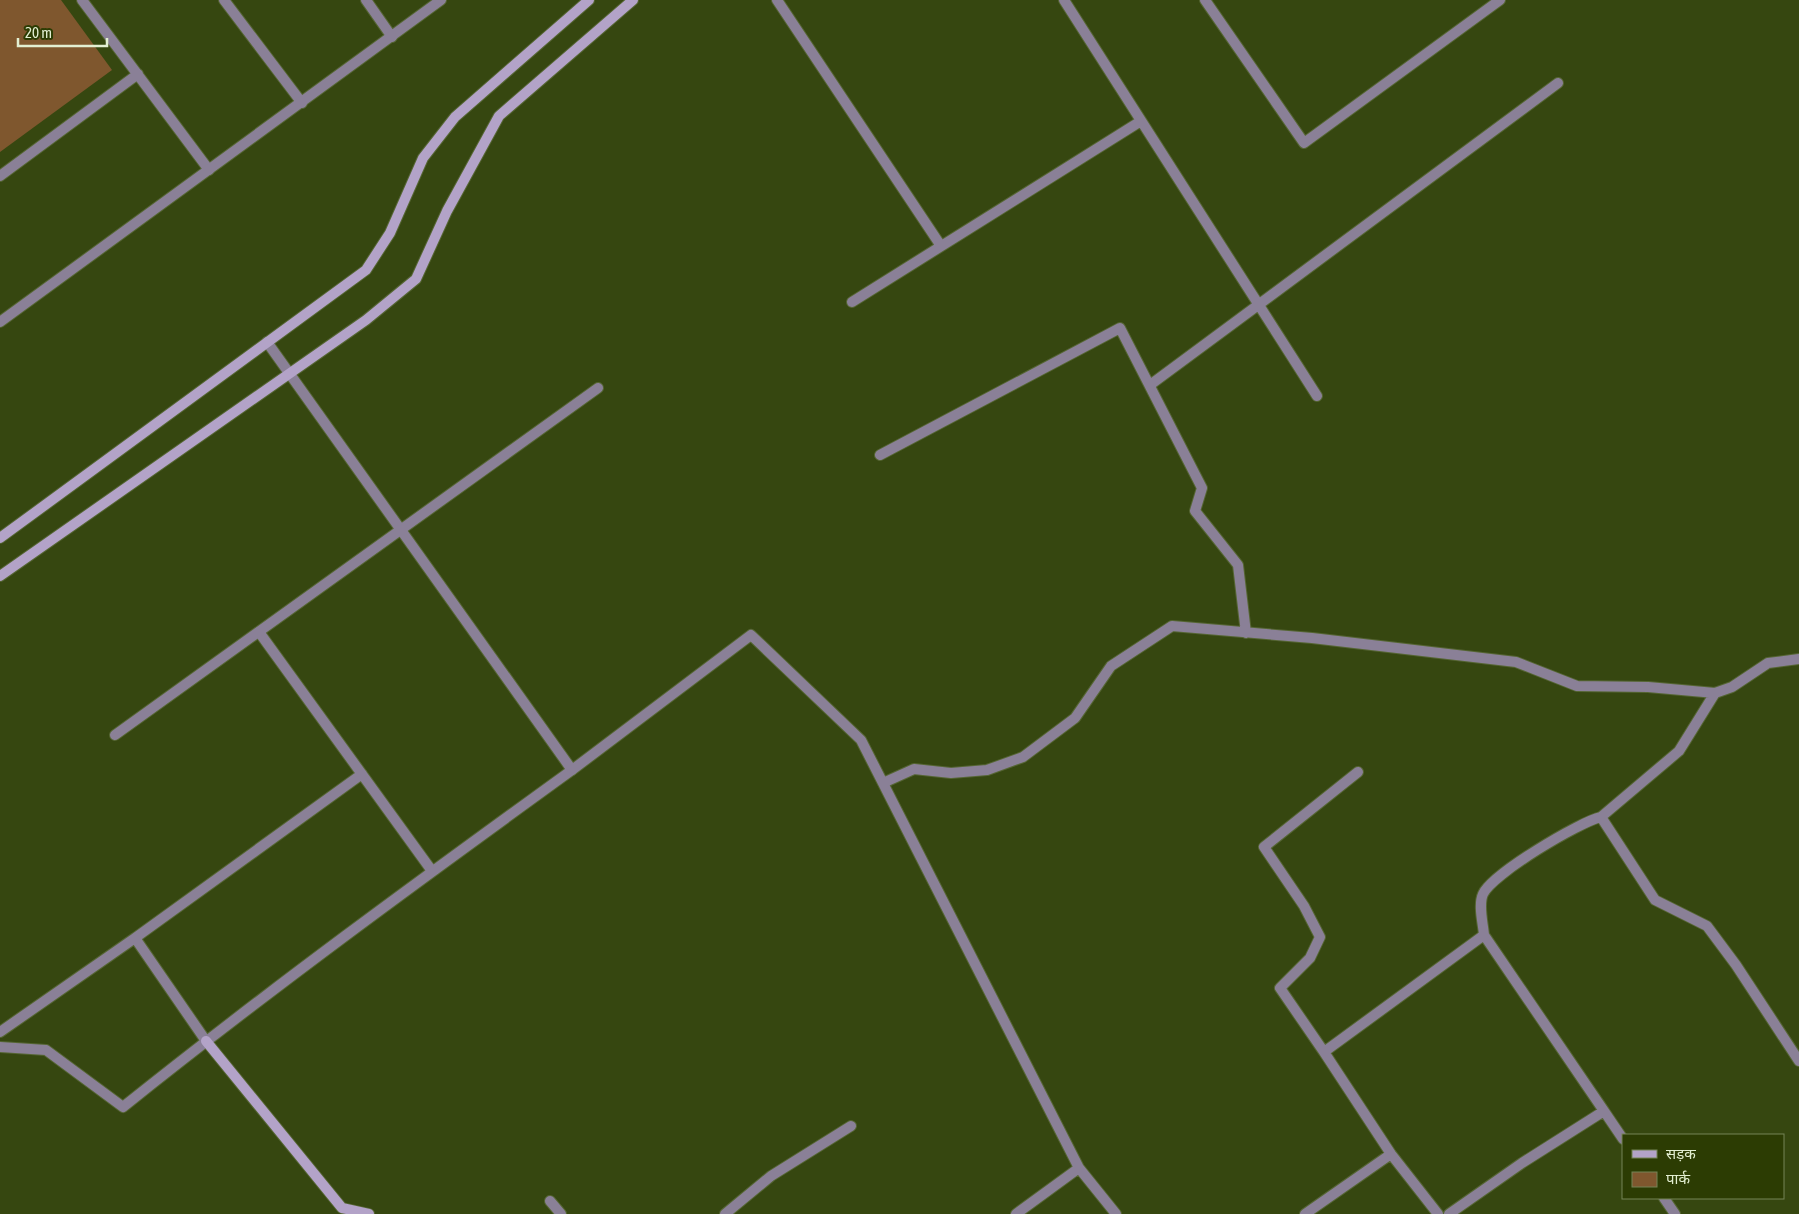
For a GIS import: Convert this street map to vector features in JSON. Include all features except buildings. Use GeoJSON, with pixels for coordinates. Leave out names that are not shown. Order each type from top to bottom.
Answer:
{"type":"FeatureCollection","features":[{"type":"Feature","properties":{"kind":"street"},"geometry":{"type":"LineString","coordinates":[[82,0],[209,170]]}},
{"type":"Feature","properties":{"kind":"street"},"geometry":{"type":"LineString","coordinates":[[224,0],[302,103]]}},
{"type":"Feature","properties":{"kind":"street"},"geometry":{"type":"LineString","coordinates":[[366,0],[392,36]]}},
{"type":"Feature","properties":{"kind":"street"},"geometry":{"type":"LineString","coordinates":[[0,322],[441,0]]}},
{"type":"Feature","properties":{"kind":"street"},"geometry":{"type":"LineString","coordinates":[[0,538],[366,270],[390,233],[423,158],[455,117],[589,0]]}},
{"type":"Feature","properties":{"kind":"street"},"geometry":{"type":"LineString","coordinates":[[0,576],[366,320],[416,279],[447,211],[499,116],[633,0]]}},
{"type":"Feature","properties":{"kind":"street"},"geometry":{"type":"LineString","coordinates":[[776,0],[941,246]]}},
{"type":"Feature","properties":{"kind":"street"},"geometry":{"type":"LineString","coordinates":[[1064,0],[1317,396]]}},
{"type":"Feature","properties":{"kind":"street"},"geometry":{"type":"LineString","coordinates":[[1205,0],[1304,143],[1500,0]]}},
{"type":"Feature","properties":{"kind":"street"},"geometry":{"type":"LineString","coordinates":[[0,176],[138,74]]}},
{"type":"Feature","properties":{"kind":"street"},"geometry":{"type":"LineString","coordinates":[[1150,385],[1558,83]]}},
{"type":"Feature","properties":{"kind":"street"},"geometry":{"type":"LineString","coordinates":[[852,302],[1141,121]]}},
{"type":"Feature","properties":{"kind":"street"},"geometry":{"type":"LineString","coordinates":[[880,455],[1120,328],[1202,488],[1194,511],[1238,565],[1246,633]]}},
{"type":"Feature","properties":{"kind":"street"},"geometry":{"type":"LineString","coordinates":[[267,342],[572,770]]}},
{"type":"Feature","properties":{"kind":"street"},"geometry":{"type":"LineString","coordinates":[[116,735],[598,388]]}},
{"type":"Feature","properties":{"kind":"street"},"geometry":{"type":"LineString","coordinates":[[883,783],[914,769],[951,773],[987,770],[1023,756],[1075,718],[1111,666],[1172,626],[1312,638],[1516,662],[1577,686],[1648,687],[1715,693],[1732,687],[1768,663],[1799,659]]}},
{"type":"Feature","properties":{"kind":"street"},"geometry":{"type":"LineString","coordinates":[[259,632],[432,871]]}},
{"type":"Feature","properties":{"kind":"street"},"geometry":{"type":"LineString","coordinates":[[0,1047],[46,1050],[123,1107],[206,1041],[432,871],[572,770],[750,636],[860,740],[1079,1168],[1116,1214]]}},
{"type":"Feature","properties":{"kind":"street"},"geometry":{"type":"LineString","coordinates":[[1622,1137],[1484,935],[1481,900],[1484,891],[1507,872],[1548,842],[1593,819],[1601,817],[1679,750],[1715,693]]}},
{"type":"Feature","properties":{"kind":"street"},"geometry":{"type":"LineString","coordinates":[[1358,772],[1264,847],[1304,906],[1320,938],[1310,958],[1280,988],[1392,1154],[1438,1214]]}},
{"type":"Feature","properties":{"kind":"street"},"geometry":{"type":"LineString","coordinates":[[0,1032],[135,938],[362,774]]}},
{"type":"Feature","properties":{"kind":"street"},"geometry":{"type":"LineString","coordinates":[[1601,817],[1654,900],[1707,926],[1736,965],[1799,1061]]}},
{"type":"Feature","properties":{"kind":"street"},"geometry":{"type":"LineString","coordinates":[[1324,1052],[1484,935]]}},
{"type":"Feature","properties":{"kind":"street"},"geometry":{"type":"LineString","coordinates":[[135,938],[206,1041],[341,1211],[368,1214]]}},
{"type":"Feature","properties":{"kind":"street"},"geometry":{"type":"LineString","coordinates":[[1449,1214],[1522,1163],[1604,1111]]}},
{"type":"Feature","properties":{"kind":"street"},"geometry":{"type":"LineString","coordinates":[[725,1214],[771,1176],[850,1126]]}},
{"type":"Feature","properties":{"kind":"street"},"geometry":{"type":"LineString","coordinates":[[1306,1214],[1392,1154]]}},
{"type":"Feature","properties":{"kind":"street"},"geometry":{"type":"LineString","coordinates":[[1016,1214],[1079,1168]]}},
{"type":"Feature","properties":{"kind":"street"},"geometry":{"type":"LineString","coordinates":[[1665,1199],[1675,1214]]}},
{"type":"Feature","properties":{"kind":"street"},"geometry":{"type":"LineString","coordinates":[[550,1200],[561,1214]]}},
{"type":"Feature","properties":{"kind":"green space"},"geometry":{"type":"Polygon","coordinates":[[[0,0],[61,0],[112,70],[0,152],[0,0]]]}}]}
